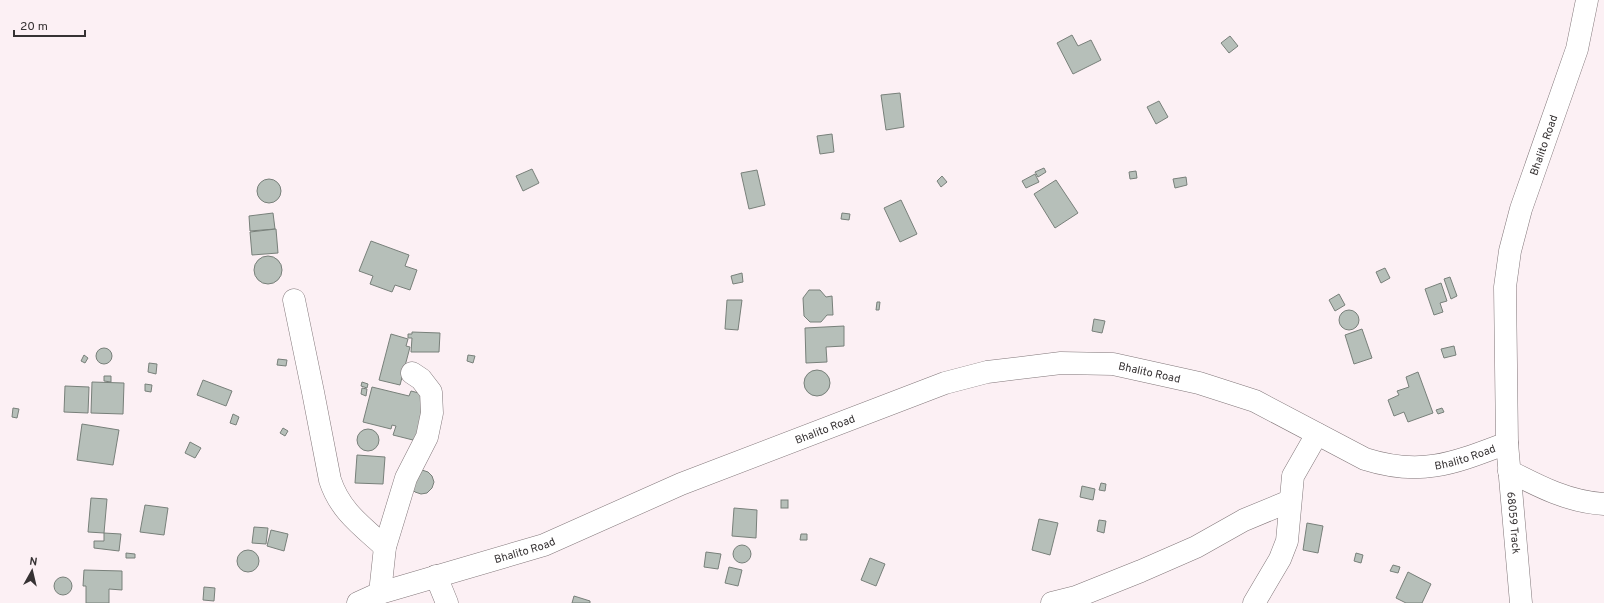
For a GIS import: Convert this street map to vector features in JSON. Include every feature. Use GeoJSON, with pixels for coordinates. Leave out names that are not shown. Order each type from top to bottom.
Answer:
{"type":"FeatureCollection","features":[{"type":"Feature","properties":{"kind":"street","name":"Bhalito Road"},"geometry":{"type":"LineString","coordinates":[[358,603],[380,593],[544,545],[681,484],[946,383],[987,372],[1061,363],[1113,364],[1199,382],[1255,401],[1365,459],[1384,465],[1403,467],[1440,466],[1507,443],[1506,287],[1510,252],[1521,209],[1577,49],[1587,0]]}},
{"type":"Feature","properties":{"kind":"street"},"geometry":{"type":"LineString","coordinates":[[294,300],[334,494],[341,506],[385,547]]}},
{"type":"Feature","properties":{"kind":"street"},"geometry":{"type":"LineString","coordinates":[[380,593],[385,547],[406,478],[427,437],[432,413],[431,392],[421,379],[412,373]]}},
{"type":"Feature","properties":{"kind":"street"},"geometry":{"type":"LineString","coordinates":[[1254,603],[1280,559],[1287,541],[1293,476],[1317,434]]}},
{"type":"Feature","properties":{"kind":"street","name":"68059 Track"},"geometry":{"type":"LineString","coordinates":[[1507,443],[1522,603]]}},
{"type":"Feature","properties":{"kind":"street"},"geometry":{"type":"LineString","coordinates":[[1509,471],[1551,492],[1579,501],[1604,504]]}},
{"type":"Feature","properties":{"kind":"street"},"geometry":{"type":"LineString","coordinates":[[1052,603],[1076,597],[1141,571],[1196,547],[1244,520],[1290,501]]}},
{"type":"Feature","properties":{"kind":"street"},"geometry":{"type":"LineString","coordinates":[[436,576],[448,603]]}},
{"type":"Feature","properties":{"kind":"building"},"geometry":{"type":"Polygon","coordinates":[[[1072,35],[1078,46],[1091,40],[1101,60],[1073,74],[1057,43],[1072,35]]]}},
{"type":"Feature","properties":{"kind":"building"},"geometry":{"type":"Polygon","coordinates":[[[1230,36],[1238,46],[1229,53],[1221,43],[1230,36]]]}},
{"type":"Feature","properties":{"kind":"building"},"geometry":{"type":"Polygon","coordinates":[[[900,93],[904,127],[886,130],[881,95],[900,93]]]}},
{"type":"Feature","properties":{"kind":"building"},"geometry":{"type":"Polygon","coordinates":[[[1159,101],[1168,117],[1156,124],[1147,107],[1159,101]]]}},
{"type":"Feature","properties":{"kind":"building"},"geometry":{"type":"Polygon","coordinates":[[[832,134],[834,152],[820,154],[817,136],[832,134]]]}},
{"type":"Feature","properties":{"kind":"building"},"geometry":{"type":"Polygon","coordinates":[[[1044,168],[1046,172],[1038,177],[1035,172],[1044,168]]]}},
{"type":"Feature","properties":{"kind":"building"},"geometry":{"type":"Polygon","coordinates":[[[532,169],[539,183],[523,191],[516,176],[532,169]]]}},
{"type":"Feature","properties":{"kind":"building"},"geometry":{"type":"Polygon","coordinates":[[[757,170],[765,205],[749,209],[741,173],[757,170]]]}},
{"type":"Feature","properties":{"kind":"building"},"geometry":{"type":"Polygon","coordinates":[[[1136,171],[1137,178],[1130,179],[1129,172],[1136,171]]]}},
{"type":"Feature","properties":{"kind":"building"},"geometry":{"type":"Polygon","coordinates":[[[1035,174],[1039,182],[1026,188],[1022,181],[1035,174]]]}},
{"type":"Feature","properties":{"kind":"building"},"geometry":{"type":"Polygon","coordinates":[[[942,176],[947,182],[941,187],[937,181],[942,176]]]}},
{"type":"Feature","properties":{"kind":"building"},"geometry":{"type":"Polygon","coordinates":[[[1186,177],[1187,185],[1175,188],[1173,179],[1186,177]]]}},
{"type":"Feature","properties":{"kind":"building"},"geometry":{"type":"Polygon","coordinates":[[[269,179],[277,183],[281,191],[277,199],[269,203],[261,199],[257,191],[261,183],[269,179]]]}},
{"type":"Feature","properties":{"kind":"building"},"geometry":{"type":"Polygon","coordinates":[[[1056,180],[1078,213],[1055,228],[1034,194],[1056,180]]]}},
{"type":"Feature","properties":{"kind":"building"},"geometry":{"type":"Polygon","coordinates":[[[901,200],[917,234],[900,242],[884,208],[901,200]]]}},
{"type":"Feature","properties":{"kind":"building"},"geometry":{"type":"Polygon","coordinates":[[[273,213],[275,229],[250,231],[249,216],[273,213]]]}},
{"type":"Feature","properties":{"kind":"building"},"geometry":{"type":"Polygon","coordinates":[[[842,213],[850,214],[849,220],[841,219],[842,213]]]}},
{"type":"Feature","properties":{"kind":"building"},"geometry":{"type":"Polygon","coordinates":[[[276,229],[278,253],[252,255],[250,232],[276,229]]]}},
{"type":"Feature","properties":{"kind":"building"},"geometry":{"type":"Polygon","coordinates":[[[371,241],[409,255],[405,266],[417,270],[410,290],[395,285],[392,292],[370,284],[373,276],[359,271],[371,241]]]}},
{"type":"Feature","properties":{"kind":"building"},"geometry":{"type":"Polygon","coordinates":[[[268,256],[274,257],[278,260],[281,264],[281,276],[278,280],[274,283],[268,284],[262,283],[258,280],[255,276],[254,270],[255,264],[258,260],[262,257],[268,256]]]}},
{"type":"Feature","properties":{"kind":"building"},"geometry":{"type":"Polygon","coordinates":[[[1385,268],[1390,278],[1381,283],[1376,272],[1385,268]]]}},
{"type":"Feature","properties":{"kind":"building"},"geometry":{"type":"Polygon","coordinates":[[[742,273],[743,282],[733,284],[731,276],[742,273]]]}},
{"type":"Feature","properties":{"kind":"building"},"geometry":{"type":"Polygon","coordinates":[[[1450,277],[1457,296],[1451,299],[1444,279],[1450,277]]]}},
{"type":"Feature","properties":{"kind":"building"},"geometry":{"type":"Polygon","coordinates":[[[1441,283],[1447,301],[1440,303],[1443,312],[1434,315],[1425,289],[1441,283]]]}},
{"type":"Feature","properties":{"kind":"building"},"geometry":{"type":"Polygon","coordinates":[[[809,290],[820,290],[826,297],[832,296],[833,315],[827,315],[821,322],[810,322],[804,316],[803,298],[809,290]]]}},
{"type":"Feature","properties":{"kind":"building"},"geometry":{"type":"Polygon","coordinates":[[[1339,294],[1345,305],[1335,311],[1329,300],[1339,294]]]}},
{"type":"Feature","properties":{"kind":"building"},"geometry":{"type":"Polygon","coordinates":[[[727,300],[742,300],[738,330],[725,329],[727,300]]]}},
{"type":"Feature","properties":{"kind":"building"},"geometry":{"type":"Polygon","coordinates":[[[877,302],[880,302],[879,310],[876,310],[877,302]]]}},
{"type":"Feature","properties":{"kind":"building"},"geometry":{"type":"Polygon","coordinates":[[[1349,310],[1356,313],[1359,320],[1356,327],[1349,330],[1342,327],[1339,320],[1342,313],[1349,310]]]}},
{"type":"Feature","properties":{"kind":"building"},"geometry":{"type":"Polygon","coordinates":[[[1094,319],[1105,321],[1102,333],[1092,331],[1094,319]]]}},
{"type":"Feature","properties":{"kind":"building"},"geometry":{"type":"Polygon","coordinates":[[[844,326],[844,346],[826,347],[827,362],[806,363],[805,328],[844,326]]]}},
{"type":"Feature","properties":{"kind":"building"},"geometry":{"type":"Polygon","coordinates":[[[1362,329],[1372,358],[1354,364],[1345,335],[1362,329]]]}},
{"type":"Feature","properties":{"kind":"building"},"geometry":{"type":"Polygon","coordinates":[[[412,332],[440,333],[439,352],[411,352],[412,338],[408,338],[408,334],[412,334],[412,332]]]}},
{"type":"Feature","properties":{"kind":"building"},"geometry":{"type":"Polygon","coordinates":[[[391,334],[408,339],[406,346],[410,347],[400,385],[379,380],[391,334]]]}},
{"type":"Feature","properties":{"kind":"building"},"geometry":{"type":"Polygon","coordinates":[[[1454,346],[1456,355],[1444,358],[1441,349],[1454,346]]]}},
{"type":"Feature","properties":{"kind":"building"},"geometry":{"type":"Polygon","coordinates":[[[104,348],[110,350],[112,356],[110,362],[104,364],[98,362],[96,356],[98,350],[104,348]]]}},
{"type":"Feature","properties":{"kind":"building"},"geometry":{"type":"Polygon","coordinates":[[[84,355],[88,358],[85,363],[81,361],[84,355]]]}},
{"type":"Feature","properties":{"kind":"building"},"geometry":{"type":"Polygon","coordinates":[[[468,355],[475,356],[473,363],[467,361],[468,355]]]}},
{"type":"Feature","properties":{"kind":"building"},"geometry":{"type":"Polygon","coordinates":[[[278,359],[287,360],[286,366],[277,365],[278,359]]]}},
{"type":"Feature","properties":{"kind":"building"},"geometry":{"type":"Polygon","coordinates":[[[149,363],[157,364],[156,374],[148,372],[149,363]]]}},
{"type":"Feature","properties":{"kind":"building"},"geometry":{"type":"Polygon","coordinates":[[[817,370],[826,374],[830,383],[826,392],[817,396],[808,392],[804,383],[808,374],[817,370]]]}},
{"type":"Feature","properties":{"kind":"building"},"geometry":{"type":"Polygon","coordinates":[[[1418,372],[1433,413],[1408,422],[1404,412],[1394,416],[1388,400],[1399,395],[1397,391],[1409,387],[1406,377],[1418,372]]]}},
{"type":"Feature","properties":{"kind":"building"},"geometry":{"type":"Polygon","coordinates":[[[104,376],[111,376],[111,382],[104,381],[104,376]]]}},
{"type":"Feature","properties":{"kind":"building"},"geometry":{"type":"Polygon","coordinates":[[[203,380],[232,391],[226,406],[197,395],[203,380]]]}},
{"type":"Feature","properties":{"kind":"building"},"geometry":{"type":"Polygon","coordinates":[[[92,382],[124,383],[123,414],[91,413],[92,382]]]}},
{"type":"Feature","properties":{"kind":"building"},"geometry":{"type":"Polygon","coordinates":[[[362,382],[368,384],[367,388],[361,386],[362,382]]]}},
{"type":"Feature","properties":{"kind":"building"},"geometry":{"type":"Polygon","coordinates":[[[145,384],[152,385],[151,392],[145,391],[145,384]]]}},
{"type":"Feature","properties":{"kind":"building"},"geometry":{"type":"Polygon","coordinates":[[[65,386],[89,387],[88,413],[64,412],[65,386]]]}},
{"type":"Feature","properties":{"kind":"building"},"geometry":{"type":"Polygon","coordinates":[[[372,387],[409,396],[411,391],[427,395],[421,442],[393,435],[396,426],[392,425],[391,429],[363,422],[372,387]]]}},
{"type":"Feature","properties":{"kind":"building"},"geometry":{"type":"Polygon","coordinates":[[[362,388],[367,389],[366,396],[361,394],[362,388]]]}},
{"type":"Feature","properties":{"kind":"building"},"geometry":{"type":"Polygon","coordinates":[[[13,408],[19,409],[17,418],[12,417],[13,408]]]}},
{"type":"Feature","properties":{"kind":"building"},"geometry":{"type":"Polygon","coordinates":[[[1442,408],[1444,412],[1438,414],[1436,410],[1442,408]]]}},
{"type":"Feature","properties":{"kind":"building"},"geometry":{"type":"Polygon","coordinates":[[[233,414],[239,417],[236,425],[230,423],[233,414]]]}},
{"type":"Feature","properties":{"kind":"building"},"geometry":{"type":"Polygon","coordinates":[[[82,424],[119,430],[113,465],[77,460],[82,424]]]}},
{"type":"Feature","properties":{"kind":"building"},"geometry":{"type":"Polygon","coordinates":[[[283,428],[288,431],[285,436],[280,433],[283,428]]]}},
{"type":"Feature","properties":{"kind":"building"},"geometry":{"type":"Polygon","coordinates":[[[368,429],[376,432],[379,440],[376,448],[368,451],[360,448],[357,440],[360,432],[368,429]]]}},
{"type":"Feature","properties":{"kind":"building"},"geometry":{"type":"Polygon","coordinates":[[[190,442],[201,448],[195,458],[185,453],[190,442]]]}},
{"type":"Feature","properties":{"kind":"building"},"geometry":{"type":"Polygon","coordinates":[[[357,455],[385,457],[383,484],[355,483],[357,455]]]}},
{"type":"Feature","properties":{"kind":"building"},"geometry":{"type":"Polygon","coordinates":[[[422,470],[428,472],[432,476],[434,482],[432,488],[427,493],[421,494],[415,492],[411,488],[422,470]]]}},
{"type":"Feature","properties":{"kind":"building"},"geometry":{"type":"Polygon","coordinates":[[[1101,483],[1106,484],[1105,491],[1099,490],[1101,483]]]}},
{"type":"Feature","properties":{"kind":"building"},"geometry":{"type":"Polygon","coordinates":[[[1082,486],[1095,489],[1093,500],[1080,497],[1082,486]]]}},
{"type":"Feature","properties":{"kind":"building"},"geometry":{"type":"Polygon","coordinates":[[[91,498],[107,499],[104,533],[88,532],[91,498]]]}},
{"type":"Feature","properties":{"kind":"building"},"geometry":{"type":"Polygon","coordinates":[[[781,500],[788,500],[788,508],[781,508],[781,500]]]}},
{"type":"Feature","properties":{"kind":"building"},"geometry":{"type":"Polygon","coordinates":[[[145,505],[168,508],[164,535],[140,532],[145,505]]]}},
{"type":"Feature","properties":{"kind":"building"},"geometry":{"type":"Polygon","coordinates":[[[734,508],[757,510],[756,538],[732,536],[734,508]]]}},
{"type":"Feature","properties":{"kind":"building"},"geometry":{"type":"Polygon","coordinates":[[[1039,519],[1058,523],[1050,555],[1032,550],[1039,519]]]}},
{"type":"Feature","properties":{"kind":"building"},"geometry":{"type":"Polygon","coordinates":[[[1099,520],[1106,521],[1104,533],[1097,531],[1099,520]]]}},
{"type":"Feature","properties":{"kind":"building"},"geometry":{"type":"Polygon","coordinates":[[[1307,523],[1323,526],[1318,553],[1303,550],[1307,523]]]}},
{"type":"Feature","properties":{"kind":"building"},"geometry":{"type":"Polygon","coordinates":[[[254,527],[268,528],[266,544],[252,543],[254,527]]]}},
{"type":"Feature","properties":{"kind":"building"},"geometry":{"type":"Polygon","coordinates":[[[271,530],[288,534],[284,551],[267,546],[271,530]]]}},
{"type":"Feature","properties":{"kind":"building"},"geometry":{"type":"Polygon","coordinates":[[[104,533],[121,534],[119,551],[94,548],[94,541],[104,541],[104,533]]]}},
{"type":"Feature","properties":{"kind":"building"},"geometry":{"type":"Polygon","coordinates":[[[801,534],[807,534],[807,540],[800,540],[801,534]]]}},
{"type":"Feature","properties":{"kind":"building"},"geometry":{"type":"Polygon","coordinates":[[[738,545],[746,545],[751,550],[749,561],[746,563],[738,563],[733,558],[733,550],[738,545]]]}},
{"type":"Feature","properties":{"kind":"building"},"geometry":{"type":"Polygon","coordinates":[[[248,550],[256,553],[259,561],[256,569],[248,572],[240,569],[237,561],[240,553],[248,550]]]}},
{"type":"Feature","properties":{"kind":"building"},"geometry":{"type":"Polygon","coordinates":[[[706,552],[721,554],[718,569],[704,567],[706,552]]]}},
{"type":"Feature","properties":{"kind":"building"},"geometry":{"type":"Polygon","coordinates":[[[126,553],[135,554],[135,558],[126,558],[126,553]]]}},
{"type":"Feature","properties":{"kind":"building"},"geometry":{"type":"Polygon","coordinates":[[[1356,553],[1363,555],[1361,563],[1354,561],[1356,553]]]}},
{"type":"Feature","properties":{"kind":"building"},"geometry":{"type":"Polygon","coordinates":[[[870,558],[885,564],[876,586],[861,580],[870,558]]]}},
{"type":"Feature","properties":{"kind":"building"},"geometry":{"type":"Polygon","coordinates":[[[1393,565],[1400,567],[1398,573],[1390,571],[1393,565]]]}},
{"type":"Feature","properties":{"kind":"building"},"geometry":{"type":"Polygon","coordinates":[[[729,567],[742,570],[738,586],[725,583],[729,567]]]}},
{"type":"Feature","properties":{"kind":"building"},"geometry":{"type":"Polygon","coordinates":[[[84,570],[122,571],[122,590],[109,589],[109,603],[86,603],[86,586],[83,586],[84,570]]]}},
{"type":"Feature","properties":{"kind":"building"},"geometry":{"type":"Polygon","coordinates":[[[1408,572],[1431,584],[1422,603],[1406,603],[1396,598],[1408,572]]]}},
{"type":"Feature","properties":{"kind":"building"},"geometry":{"type":"Polygon","coordinates":[[[59,577],[67,577],[72,582],[70,593],[67,595],[59,595],[54,590],[54,582],[59,577]]]}},
{"type":"Feature","properties":{"kind":"building"},"geometry":{"type":"Polygon","coordinates":[[[204,587],[215,588],[214,601],[203,600],[204,587]]]}},
{"type":"Feature","properties":{"kind":"building"},"geometry":{"type":"Polygon","coordinates":[[[574,596],[590,601],[590,603],[572,603],[574,596]]]}}]}
